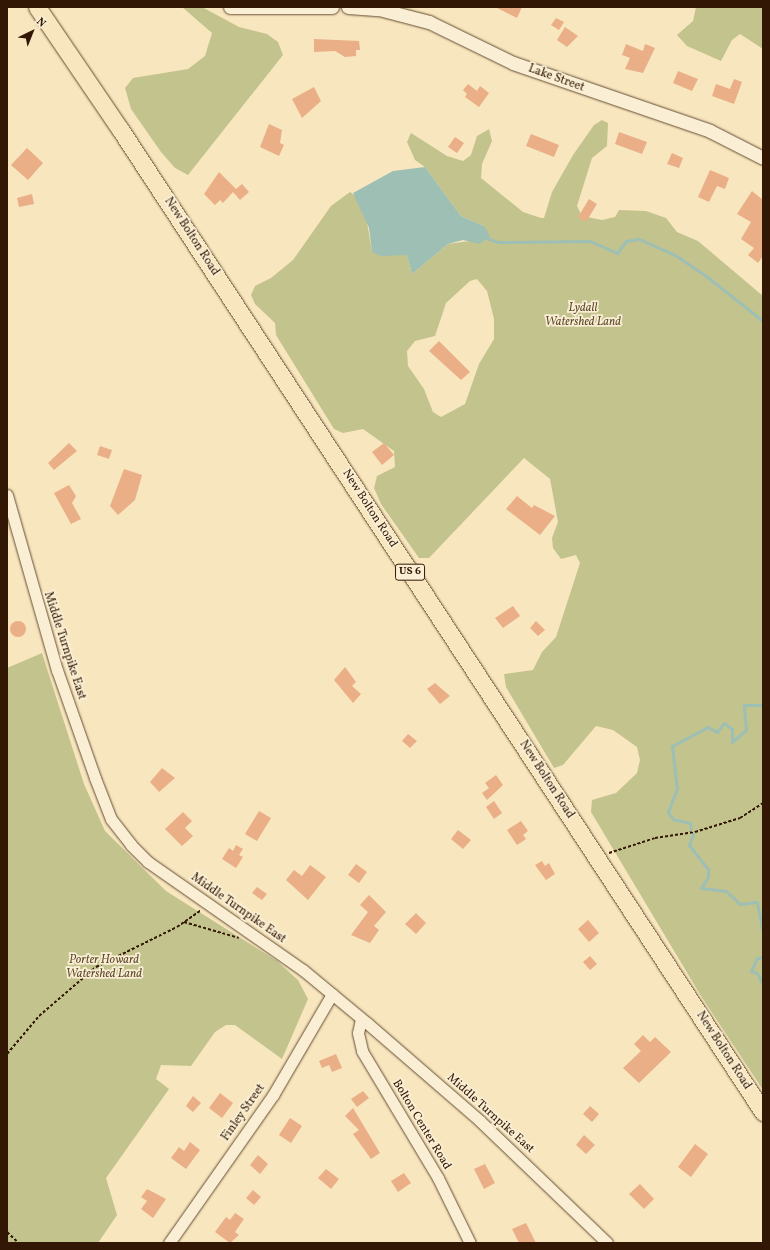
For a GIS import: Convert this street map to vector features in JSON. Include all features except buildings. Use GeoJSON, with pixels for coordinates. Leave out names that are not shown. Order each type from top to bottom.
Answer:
{"type":"FeatureCollection","features":[{"type":"Feature","properties":{"kind":"main road","name":"New Bolton Road"},"geometry":{"type":"LineString","coordinates":[[37,7],[763,1112]]}},
{"type":"Feature","properties":{"kind":"street"},"geometry":{"type":"LineString","coordinates":[[230,7],[332,7]]}},
{"type":"Feature","properties":{"kind":"street","name":"Lake Street"},"geometry":{"type":"LineString","coordinates":[[348,7],[379,9],[429,22],[513,62],[710,131],[763,158]]}},
{"type":"Feature","properties":{"kind":"street","name":"Middle Turnpike East"},"geometry":{"type":"LineString","coordinates":[[7,495],[57,670],[111,819],[148,862],[210,904],[332,994],[361,1018],[480,1121],[608,1243]]}},
{"type":"Feature","properties":{"kind":"street","name":"Finley Street"},"geometry":{"type":"LineString","coordinates":[[168,1243],[273,1095],[332,994]]}},
{"type":"Feature","properties":{"kind":"street","name":"Bolton Center Road"},"geometry":{"type":"LineString","coordinates":[[361,1018],[358,1033],[362,1051],[438,1178],[470,1243]]}},
{"type":"Feature","properties":{"kind":"path"},"geometry":{"type":"LineString","coordinates":[[596,857],[655,838],[696,832],[740,818],[763,803]]}},
{"type":"Feature","properties":{"kind":"path"},"geometry":{"type":"LineString","coordinates":[[7,1054],[39,1016],[96,967],[184,922],[210,904]]}},
{"type":"Feature","properties":{"kind":"path"},"geometry":{"type":"LineString","coordinates":[[184,922],[242,940]]}},
{"type":"Feature","properties":{"kind":"path"},"geometry":{"type":"LineString","coordinates":[[7,1232],[19,1243]]}},
{"type":"Feature","properties":{"kind":"green space"},"geometry":{"type":"Polygon","coordinates":[[[182,7],[202,7],[239,27],[267,34],[278,42],[283,55],[188,175],[175,168],[161,152],[131,109],[125,88],[133,78],[188,69],[205,56],[212,33],[182,7]]]}},
{"type":"Feature","properties":{"kind":"green space"},"geometry":{"type":"Polygon","coordinates":[[[696,7],[763,7],[763,49],[740,34],[732,40],[721,61],[687,46],[677,35],[693,21],[696,7]]]}},
{"type":"Feature","properties":{"kind":"green space","name":"Lydall Watershed Land"},"geometry":{"type":"Polygon","coordinates":[[[602,120],[608,123],[607,146],[592,158],[577,206],[582,216],[602,220],[615,217],[619,210],[646,211],[666,218],[677,232],[698,241],[763,296],[763,1090],[701,996],[591,812],[592,800],[616,793],[637,773],[640,760],[637,747],[613,730],[596,726],[563,765],[554,768],[506,687],[504,674],[533,670],[542,652],[556,637],[580,563],[576,555],[561,559],[553,548],[552,538],[558,522],[550,479],[524,458],[429,558],[419,558],[381,504],[374,488],[377,476],[395,467],[394,451],[363,429],[343,433],[334,429],[276,335],[275,323],[255,304],[251,295],[255,286],[271,278],[293,260],[331,206],[350,192],[358,198],[367,222],[372,252],[407,255],[412,274],[448,244],[470,241],[484,226],[461,216],[425,167],[415,160],[407,142],[411,133],[447,156],[463,161],[471,155],[477,136],[489,129],[492,141],[482,164],[481,178],[523,212],[544,218],[552,192],[573,155],[594,125],[602,120]],[[477,279],[470,281],[446,303],[435,336],[415,341],[407,351],[408,366],[424,389],[433,412],[441,417],[465,404],[479,364],[494,339],[494,319],[487,291],[477,279]]]}},
{"type":"Feature","properties":{"kind":"green space","name":"Porter Howard Watershed Land"},"geometry":{"type":"Polygon","coordinates":[[[42,653],[84,784],[105,831],[166,891],[277,961],[298,980],[308,999],[282,1059],[235,1025],[226,1025],[215,1032],[191,1066],[161,1065],[156,1079],[169,1089],[106,1178],[117,1215],[98,1243],[7,1243],[7,668],[42,653]]]}},
{"type":"Feature","properties":{"kind":"water"},"geometry":{"type":"Polygon","coordinates":[[[425,167],[461,216],[484,226],[490,236],[480,244],[463,240],[448,244],[412,274],[407,255],[381,256],[372,252],[369,228],[353,193],[393,171],[425,167]]]}},
{"type":"Feature","properties":{"kind":"waterway"},"geometry":{"type":"LineString","coordinates":[[484,237],[498,242],[590,241],[617,253],[626,241],[639,239],[675,255],[706,276],[763,321]]}},
{"type":"Feature","properties":{"kind":"waterway"},"geometry":{"type":"LineString","coordinates":[[691,829],[690,823],[673,819],[668,812],[677,789],[672,746],[708,727],[717,732],[724,723],[732,729],[732,742],[746,730],[744,705],[763,705]]}},
{"type":"Feature","properties":{"kind":"waterway"},"geometry":{"type":"LineString","coordinates":[[693,834],[689,845],[708,869],[708,877],[701,888],[726,891],[740,904],[757,902],[763,933]]}},
{"type":"Feature","properties":{"kind":"waterway"},"geometry":{"type":"LineString","coordinates":[[763,957],[757,958],[751,971],[757,973],[763,985]]}}]}
